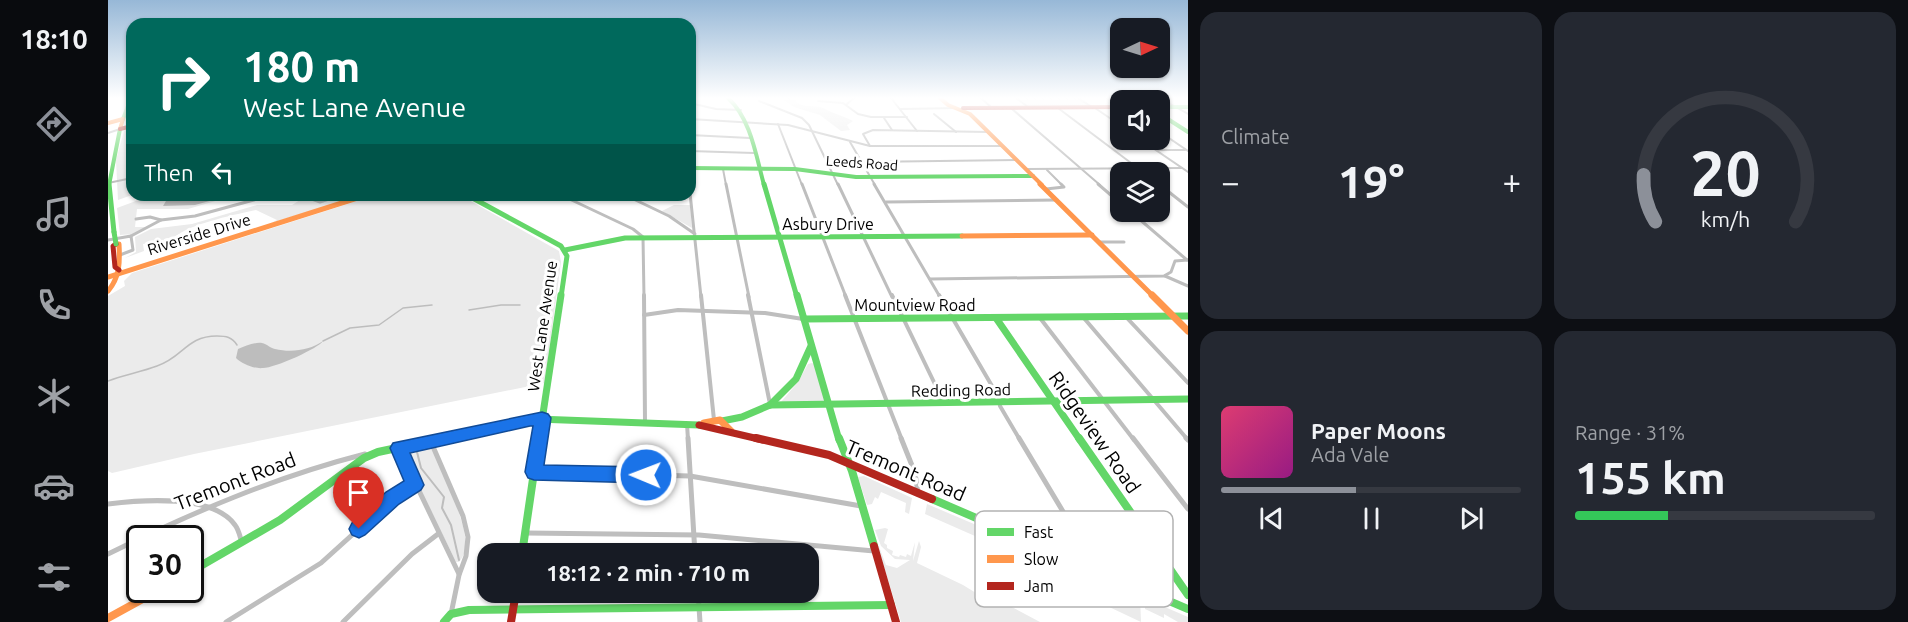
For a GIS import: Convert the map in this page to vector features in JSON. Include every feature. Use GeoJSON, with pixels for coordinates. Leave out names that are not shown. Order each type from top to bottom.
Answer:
{"type":"FeatureCollection","features":[{"type":"Feature","properties":{"kind":"street"},"geometry":{"type":"LineString","coordinates":[[747,127],[843,453],[849,464],[896,622]]}},
{"type":"Feature","properties":{"kind":"street"},"geometry":{"type":"LineString","coordinates":[[779,127],[917,478],[918,493]]}},
{"type":"Feature","properties":{"kind":"street"},"geometry":{"type":"LineString","coordinates":[[795,127],[870,146],[1002,146]]}},
{"type":"Feature","properties":{"kind":"street"},"geometry":{"type":"LineString","coordinates":[[809,127],[944,403]]}},
{"type":"Feature","properties":{"kind":"street"},"geometry":{"type":"LineString","coordinates":[[914,127],[917,131]]}},
{"type":"Feature","properties":{"kind":"street"},"geometry":{"type":"LineString","coordinates":[[952,127],[957,132]]}},
{"type":"Feature","properties":{"kind":"street"},"geometry":{"type":"LineString","coordinates":[[983,127],[1188,331]]}},
{"type":"Feature","properties":{"kind":"street"},"geometry":{"type":"LineString","coordinates":[[1033,127],[1110,194]]}},
{"type":"Feature","properties":{"kind":"street"},"geometry":{"type":"LineString","coordinates":[[1083,127],[1129,162]]}},
{"type":"Feature","properties":{"kind":"street"},"geometry":{"type":"LineString","coordinates":[[108,133],[126,128]]}},
{"type":"Feature","properties":{"kind":"street"},"geometry":{"type":"LineString","coordinates":[[114,255],[119,244],[116,244],[114,232],[109,183],[120,129]]}},
{"type":"Feature","properties":{"kind":"street"},"geometry":{"type":"LineString","coordinates":[[870,146],[863,135],[864,132],[892,130],[988,132]]}},
{"type":"Feature","properties":{"kind":"street"},"geometry":{"type":"LineString","coordinates":[[696,135],[750,138]]}},
{"type":"Feature","properties":{"kind":"street"},"geometry":{"type":"LineString","coordinates":[[1170,139],[1187,150]]}},
{"type":"Feature","properties":{"kind":"street"},"geometry":{"type":"LineString","coordinates":[[850,142],[1064,511]]}},
{"type":"Feature","properties":{"kind":"street"},"geometry":{"type":"LineString","coordinates":[[1155,150],[1188,172]]}},
{"type":"Feature","properties":{"kind":"street"},"geometry":{"type":"LineString","coordinates":[[1170,150],[1187,150]]}},
{"type":"Feature","properties":{"kind":"street"},"geometry":{"type":"LineString","coordinates":[[696,151],[754,153]]}},
{"type":"Feature","properties":{"kind":"street"},"geometry":{"type":"LineString","coordinates":[[861,162],[1016,160]]}},
{"type":"Feature","properties":{"kind":"street","name":"Leeds Road"},"geometry":{"type":"LineString","coordinates":[[696,168],[795,169],[871,178],[1033,176]]}},
{"type":"Feature","properties":{"kind":"street"},"geometry":{"type":"LineString","coordinates":[[1170,168],[1182,168]]}},
{"type":"Feature","properties":{"kind":"street"},"geometry":{"type":"LineString","coordinates":[[723,169],[770,405],[786,393],[798,378],[811,344]]}},
{"type":"Feature","properties":{"kind":"street"},"geometry":{"type":"LineString","coordinates":[[1026,169],[1110,169]]}},
{"type":"Feature","properties":{"kind":"street"},"geometry":{"type":"LineString","coordinates":[[1046,189],[1064,187],[1047,169]]}},
{"type":"Feature","properties":{"kind":"street"},"geometry":{"type":"LineString","coordinates":[[109,183],[126,179]]}},
{"type":"Feature","properties":{"kind":"street"},"geometry":{"type":"LineString","coordinates":[[1170,193],[1188,207]]}},
{"type":"Feature","properties":{"kind":"street"},"geometry":{"type":"LineString","coordinates":[[885,202],[1057,200]]}},
{"type":"Feature","properties":{"kind":"street"},"geometry":{"type":"LineString","coordinates":[[108,240],[131,236],[161,220],[195,216],[250,201]]}},
{"type":"Feature","properties":{"kind":"street","name":"Riverside Drive"},"geometry":{"type":"LineString","coordinates":[[108,277],[348,201]]}},
{"type":"Feature","properties":{"kind":"street","name":"West Lane Avenue"},"geometry":{"type":"LineString","coordinates":[[478,201],[565,250],[566,262],[524,543]]}},
{"type":"Feature","properties":{"kind":"street"},"geometry":{"type":"LineString","coordinates":[[574,201],[633,229],[643,238],[645,423]]}},
{"type":"Feature","properties":{"kind":"street"},"geometry":{"type":"LineString","coordinates":[[638,201],[669,216],[695,236]]}},
{"type":"Feature","properties":{"kind":"street"},"geometry":{"type":"LineString","coordinates":[[691,201],[714,406],[719,424]]}},
{"type":"Feature","properties":{"kind":"street"},"geometry":{"type":"LineString","coordinates":[[136,219],[150,217],[161,220]]}},
{"type":"Feature","properties":{"kind":"street"},"geometry":{"type":"LineString","coordinates":[[1143,222],[1188,260]]}},
{"type":"Feature","properties":{"kind":"street"},"geometry":{"type":"LineString","coordinates":[[114,255],[132,250],[131,236]]}},
{"type":"Feature","properties":{"kind":"street","name":"Asbury Drive"},"geometry":{"type":"LineString","coordinates":[[565,250],[619,238],[1092,236]]}},
{"type":"Feature","properties":{"kind":"street"},"geometry":{"type":"LineString","coordinates":[[1099,242],[1124,242]]}},
{"type":"Feature","properties":{"kind":"street"},"geometry":{"type":"LineString","coordinates":[[108,291],[117,282],[121,267],[114,255]]}},
{"type":"Feature","properties":{"kind":"street"},"geometry":{"type":"LineString","coordinates":[[1164,276],[1171,272],[1175,261],[1188,260]]}},
{"type":"Feature","properties":{"kind":"street"},"geometry":{"type":"LineString","coordinates":[[929,279],[1164,276],[1188,286]]}},
{"type":"Feature","properties":{"kind":"street","name":"Mountview Road"},"geometry":{"type":"LineString","coordinates":[[644,315],[675,309],[703,313],[752,313],[804,319],[1188,316]]}},
{"type":"Feature","properties":{"kind":"street"},"geometry":{"type":"LineString","coordinates":[[1125,316],[1188,383]]}},
{"type":"Feature","properties":{"kind":"street"},"geometry":{"type":"LineString","coordinates":[[1039,317],[1188,509]]}},
{"type":"Feature","properties":{"kind":"street"},"geometry":{"type":"LineString","coordinates":[[1082,317],[1188,440]]}},
{"type":"Feature","properties":{"kind":"street","name":"Ridgeview Road"},"geometry":{"type":"LineString","coordinates":[[996,318],[1130,511]]}},
{"type":"Feature","properties":{"kind":"street","name":"Redding Road"},"geometry":{"type":"LineString","coordinates":[[697,424],[719,424],[770,405],[829,406],[1188,399]]}},
{"type":"Feature","properties":{"kind":"street","name":"Tremont Road"},"geometry":{"type":"LineString","coordinates":[[108,554],[205,508],[288,476],[378,452],[542,418],[697,424]]}},
{"type":"Feature","properties":{"kind":"street"},"geometry":{"type":"LineString","coordinates":[[687,424],[694,543]]}},
{"type":"Feature","properties":{"kind":"street","name":"Tremont Road"},"geometry":{"type":"LineString","coordinates":[[719,424],[738,434],[816,451],[975,517]]}},
{"type":"Feature","properties":{"kind":"street"},"geometry":{"type":"LineString","coordinates":[[431,441],[466,526],[468,546],[451,614],[444,622]]}},
{"type":"Feature","properties":{"kind":"street"},"geometry":{"type":"LineString","coordinates":[[399,448],[459,575]]}},
{"type":"Feature","properties":{"kind":"street"},"geometry":{"type":"LineString","coordinates":[[204,564],[242,544],[307,502],[355,465],[378,452]]}},
{"type":"Feature","properties":{"kind":"street"},"geometry":{"type":"LineString","coordinates":[[343,460],[355,465]]}},
{"type":"Feature","properties":{"kind":"street"},"geometry":{"type":"LineString","coordinates":[[534,472],[690,476],[861,506]]}},
{"type":"Feature","properties":{"kind":"street"},"geometry":{"type":"LineString","coordinates":[[226,622],[321,563],[393,498],[415,485]]}},
{"type":"Feature","properties":{"kind":"street"},"geometry":{"type":"LineString","coordinates":[[108,504],[157,501],[205,508],[221,513],[235,524],[242,544]]}},
{"type":"Feature","properties":{"kind":"street"},"geometry":{"type":"LineString","coordinates":[[525,533],[694,534],[875,551]]}},
{"type":"Feature","properties":{"kind":"street"},"geometry":{"type":"LineString","coordinates":[[344,622],[413,552],[438,534]]}},
{"type":"Feature","properties":{"kind":"street","name":"Ridgeview Road"},"geometry":{"type":"LineString","coordinates":[[1173,573],[1188,595]]}},
{"type":"Feature","properties":{"kind":"street","name":"Tremont Road"},"geometry":{"type":"LineString","coordinates":[[1173,602],[1188,609]]}},
{"type":"Feature","properties":{"kind":"street"},"geometry":{"type":"LineString","coordinates":[[108,618],[135,603]]}},
{"type":"Feature","properties":{"kind":"street"},"geometry":{"type":"LineString","coordinates":[[511,622],[514,603]]}},
{"type":"Feature","properties":{"kind":"street"},"geometry":{"type":"LineString","coordinates":[[699,603],[700,622]]}},
{"type":"Feature","properties":{"kind":"street"},"geometry":{"type":"LineString","coordinates":[[451,614],[468,610],[513,609],[891,605]]}},
{"type":"Feature","properties":{"kind":"shaded area"},"geometry":{"type":"Polygon","coordinates":[[[836,127],[848,127],[850,130],[841,131],[836,127]]]}},
{"type":"Feature","properties":{"kind":"shaded area"},"geometry":{"type":"Polygon","coordinates":[[[126,130],[126,197],[118,200],[116,160],[126,130]]]}},
{"type":"Feature","properties":{"kind":"shaded area"},"geometry":{"type":"Polygon","coordinates":[[[136,201],[215,201],[188,209],[137,209],[135,227],[148,227],[134,234],[120,235],[117,208],[136,201]]]}},
{"type":"Feature","properties":{"kind":"shaded area"},"geometry":{"type":"Polygon","coordinates":[[[166,201],[209,201],[195,205],[163,206],[166,201]]]}},
{"type":"Feature","properties":{"kind":"shaded area"},"geometry":{"type":"Polygon","coordinates":[[[298,201],[320,203],[343,201],[271,223],[277,220],[256,210],[216,219],[150,247],[149,243],[143,244],[144,251],[125,258],[136,252],[135,237],[151,229],[192,224],[257,205],[292,205],[298,201]]]}},
{"type":"Feature","properties":{"kind":"shaded area"},"geometry":{"type":"Polygon","coordinates":[[[357,201],[471,201],[559,251],[561,262],[545,383],[194,454],[112,473],[108,471],[108,296],[125,286],[124,281],[132,273],[357,201]]]}},
{"type":"Feature","properties":{"kind":"shaded area"},"geometry":{"type":"Polygon","coordinates":[[[674,205],[690,205],[692,228],[662,211],[674,205]]]}},
{"type":"Feature","properties":{"kind":"shaded area"},"geometry":{"type":"Polygon","coordinates":[[[323,341],[305,353],[269,367],[252,367],[236,358],[238,349],[253,344],[262,343],[275,349],[294,351],[307,349],[323,341]]]}},
{"type":"Feature","properties":{"kind":"shaded area"},"geometry":{"type":"Polygon","coordinates":[[[812,363],[826,402],[781,402],[798,382],[808,364],[812,363]]]}},
{"type":"Feature","properties":{"kind":"shaded area"},"geometry":{"type":"Polygon","coordinates":[[[429,445],[445,475],[463,527],[466,546],[459,562],[456,562],[402,452],[429,445]]]}},
{"type":"Feature","properties":{"kind":"shaded area"},"geometry":{"type":"Polygon","coordinates":[[[864,476],[912,498],[909,514],[905,512],[906,503],[881,492],[878,499],[875,497],[872,504],[867,505],[858,477],[864,476]]]}},
{"type":"Feature","properties":{"kind":"shaded area"},"geometry":{"type":"Polygon","coordinates":[[[927,504],[975,524],[975,536],[925,514],[927,504]]]}},
{"type":"Feature","properties":{"kind":"shaded area"},"geometry":{"type":"Polygon","coordinates":[[[888,529],[884,543],[893,551],[892,555],[911,556],[915,542],[913,561],[919,541],[921,547],[917,563],[975,592],[975,607],[1012,607],[1040,622],[901,622],[873,531],[886,565],[897,568],[910,560],[895,559],[881,546],[875,530],[888,529]]]}},
{"type":"Feature","properties":{"kind":"shaded area"},"geometry":{"type":"Polygon","coordinates":[[[1109,607],[1140,607],[1141,622],[1109,607]]]}},
{"type":"Feature","properties":{"kind":"shaded area"},"geometry":{"type":"Polygon","coordinates":[[[1145,607],[1165,607],[1188,617],[1188,622],[1178,622],[1164,614],[1164,618],[1145,607]]]}},
{"type":"Feature","properties":{"kind":"waterway"},"geometry":{"type":"LineString","coordinates":[[323,341],[350,328],[379,325],[403,308],[432,305]]}},
{"type":"Feature","properties":{"kind":"waterway"},"geometry":{"type":"LineString","coordinates":[[469,310],[501,305],[520,305]]}},
{"type":"Feature","properties":{"kind":"waterway"},"geometry":{"type":"LineString","coordinates":[[108,381],[166,362],[198,339],[226,337],[237,345]]}},
{"type":"Feature","properties":{"kind":"waterway"},"geometry":{"type":"LineString","coordinates":[[416,448],[421,468],[444,497],[442,508],[451,525],[459,560]]}},
{"type":"Feature","properties":{"kind":"traffic: fast"},"geometry":{"type":"LineString","coordinates":[[747,127],[843,453],[852,471],[874,546]]}},
{"type":"Feature","properties":{"kind":"traffic: fast"},"geometry":{"type":"LineString","coordinates":[[1180,127],[1188,132]]}},
{"type":"Feature","properties":{"kind":"traffic: fast"},"geometry":{"type":"LineString","coordinates":[[114,232],[109,183],[120,129]]}},
{"type":"Feature","properties":{"kind":"traffic: fast"},"geometry":{"type":"LineString","coordinates":[[696,168],[795,169],[856,177],[1033,176]]}},
{"type":"Feature","properties":{"kind":"traffic: fast"},"geometry":{"type":"LineString","coordinates":[[478,201],[561,246],[567,256],[524,543]]}},
{"type":"Feature","properties":{"kind":"traffic: fast"},"geometry":{"type":"LineString","coordinates":[[114,232],[116,244]]}},
{"type":"Feature","properties":{"kind":"traffic: fast"},"geometry":{"type":"LineString","coordinates":[[565,250],[625,238],[962,236]]}},
{"type":"Feature","properties":{"kind":"traffic: fast"},"geometry":{"type":"LineString","coordinates":[[804,319],[1188,316]]}},
{"type":"Feature","properties":{"kind":"traffic: fast"},"geometry":{"type":"LineString","coordinates":[[996,318],[1130,511]]}},
{"type":"Feature","properties":{"kind":"traffic: fast"},"geometry":{"type":"LineString","coordinates":[[770,405],[796,379],[811,346]]}},
{"type":"Feature","properties":{"kind":"traffic: fast"},"geometry":{"type":"LineString","coordinates":[[722,421],[742,417],[770,405],[1188,399]]}},
{"type":"Feature","properties":{"kind":"traffic: fast"},"geometry":{"type":"LineString","coordinates":[[204,564],[280,520],[364,458],[378,452],[537,419],[699,425]]}},
{"type":"Feature","properties":{"kind":"traffic: fast"},"geometry":{"type":"LineString","coordinates":[[932,499],[975,517]]}},
{"type":"Feature","properties":{"kind":"traffic: fast"},"geometry":{"type":"LineString","coordinates":[[1173,573],[1188,595]]}},
{"type":"Feature","properties":{"kind":"traffic: fast"},"geometry":{"type":"LineString","coordinates":[[1173,603],[1188,609]]}},
{"type":"Feature","properties":{"kind":"traffic: fast"},"geometry":{"type":"LineString","coordinates":[[444,622],[451,614],[469,610],[891,605]]}},
{"type":"Feature","properties":{"kind":"traffic: slow"},"geometry":{"type":"LineString","coordinates":[[983,127],[1188,331]]}},
{"type":"Feature","properties":{"kind":"traffic: slow"},"geometry":{"type":"LineString","coordinates":[[108,277],[348,201]]}},
{"type":"Feature","properties":{"kind":"traffic: slow"},"geometry":{"type":"LineString","coordinates":[[962,236],[1092,235]]}},
{"type":"Feature","properties":{"kind":"traffic: slow"},"geometry":{"type":"LineString","coordinates":[[108,291],[119,269],[119,244],[116,244]]}},
{"type":"Feature","properties":{"kind":"traffic: slow"},"geometry":{"type":"LineString","coordinates":[[704,423],[720,420],[731,431]]}},
{"type":"Feature","properties":{"kind":"traffic: slow"},"geometry":{"type":"LineString","coordinates":[[108,618],[135,603]]}},
{"type":"Feature","properties":{"kind":"traffic: jam"},"geometry":{"type":"LineString","coordinates":[[120,129],[126,128]]}},
{"type":"Feature","properties":{"kind":"traffic: jam"},"geometry":{"type":"LineString","coordinates":[[116,244],[113,246],[115,267],[119,270]]}},
{"type":"Feature","properties":{"kind":"traffic: jam"},"geometry":{"type":"LineString","coordinates":[[699,425],[829,455],[932,499]]}},
{"type":"Feature","properties":{"kind":"traffic: jam"},"geometry":{"type":"LineString","coordinates":[[874,546],[896,622]]}},
{"type":"Feature","properties":{"kind":"traffic: jam"},"geometry":{"type":"LineString","coordinates":[[511,622],[514,603]]}},
{"type":"Feature","properties":{"kind":"route"},"geometry":{"type":"LineString","coordinates":[[359,529],[393,498],[415,485],[399,448],[530,420],[542,418],[534,472],[646,475]]}}]}
